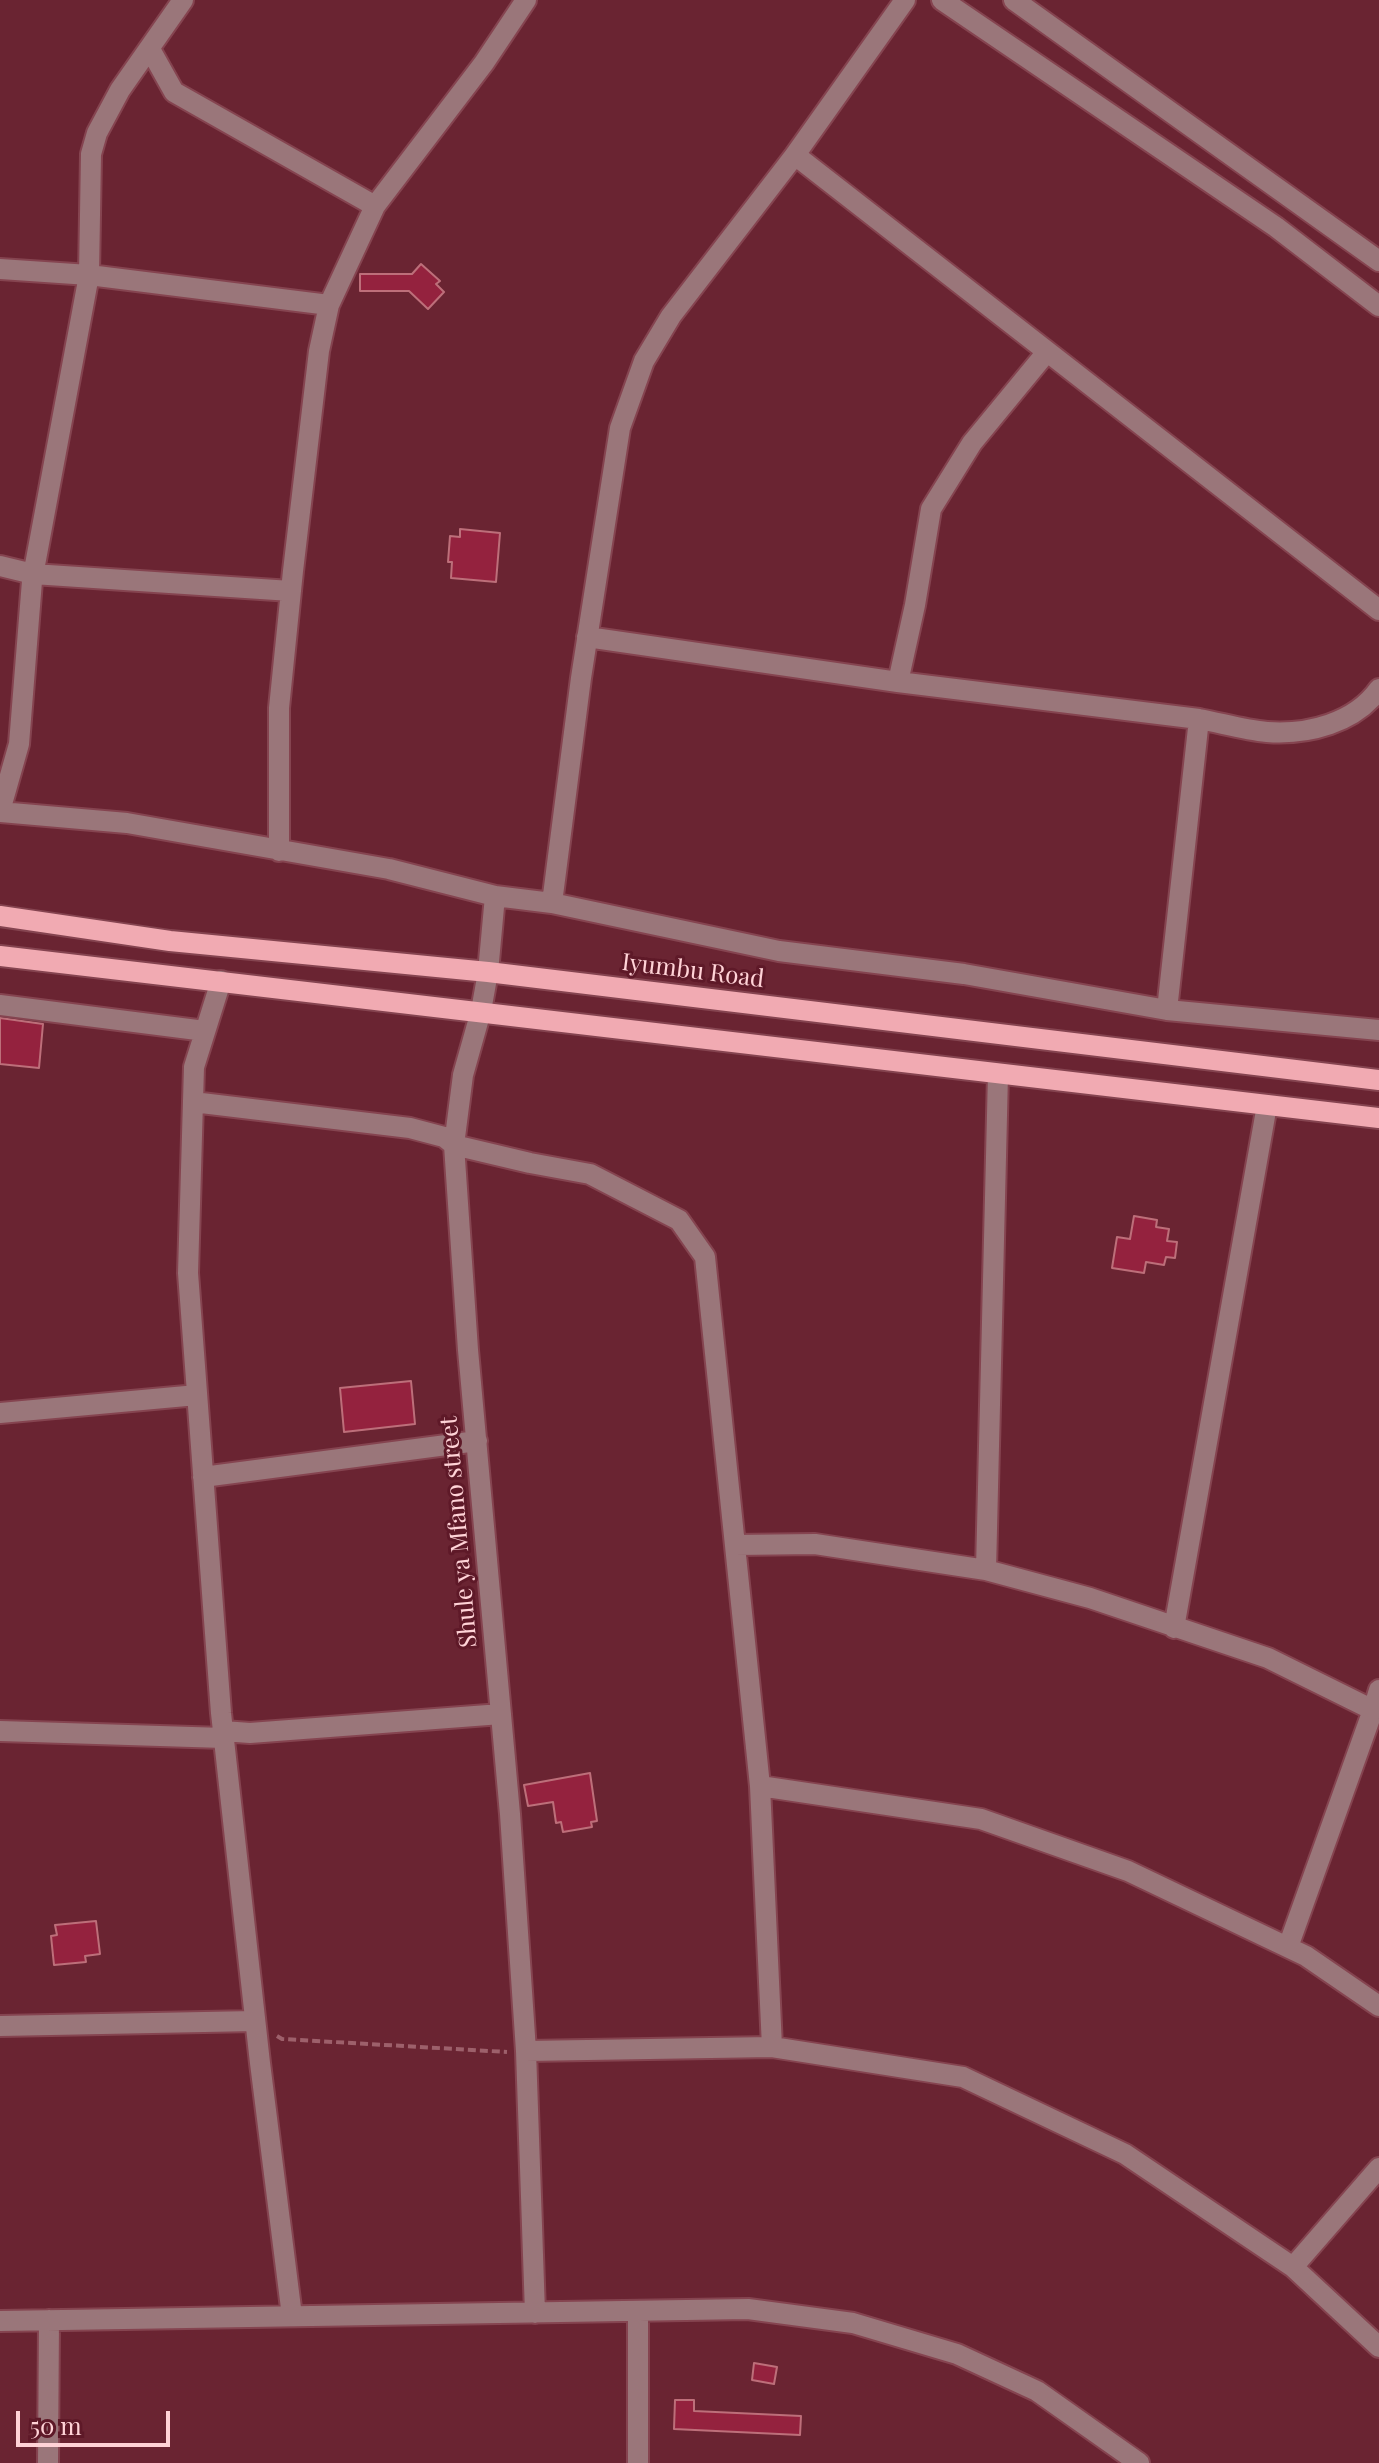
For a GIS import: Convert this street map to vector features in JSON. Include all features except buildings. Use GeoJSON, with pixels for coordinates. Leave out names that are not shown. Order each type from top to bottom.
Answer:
{"type":"FeatureCollection","features":[{"type":"Feature","properties":{"kind":"main road","name":"Iyumbu Road"},"geometry":{"type":"LineString","coordinates":[[0,916],[170,941],[488,972],[1379,1080]]}},
{"type":"Feature","properties":{"kind":"main road"},"geometry":{"type":"LineString","coordinates":[[0,956],[1379,1118]]}},
{"type":"Feature","properties":{"kind":"street"},"geometry":{"type":"LineString","coordinates":[[183,0],[120,90],[97,133],[91,154],[89,275],[33,574],[19,744],[0,811],[127,823],[389,869],[495,896],[552,903],[779,951],[964,974],[1167,1010],[1379,1030]]}},
{"type":"Feature","properties":{"kind":"street"},"geometry":{"type":"LineString","coordinates":[[279,851],[279,708],[319,351],[329,305],[375,206],[484,63],[526,0]]}},
{"type":"Feature","properties":{"kind":"street"},"geometry":{"type":"LineString","coordinates":[[552,903],[587,637],[620,428],[644,361],[671,316],[795,155],[905,0]]}},
{"type":"Feature","properties":{"kind":"street"},"geometry":{"type":"LineString","coordinates":[[942,0],[1276,227],[1379,306]]}},
{"type":"Feature","properties":{"kind":"street"},"geometry":{"type":"LineString","coordinates":[[1014,0],[1379,261]]}},
{"type":"Feature","properties":{"kind":"street"},"geometry":{"type":"LineString","coordinates":[[150,49],[174,92],[375,206]]}},
{"type":"Feature","properties":{"kind":"street"},"geometry":{"type":"LineString","coordinates":[[795,155],[1379,610]]}},
{"type":"Feature","properties":{"kind":"street"},"geometry":{"type":"LineString","coordinates":[[0,269],[89,275],[329,305]]}},
{"type":"Feature","properties":{"kind":"street"},"geometry":{"type":"LineString","coordinates":[[898,682],[931,509],[972,443],[1046,353]]}},
{"type":"Feature","properties":{"kind":"street"},"geometry":{"type":"LineString","coordinates":[[0,566],[33,574],[291,591]]}},
{"type":"Feature","properties":{"kind":"street"},"geometry":{"type":"LineString","coordinates":[[587,637],[898,682],[1199,719],[1269,732],[1310,729],[1334,723],[1356,713],[1379,689]]}},
{"type":"Feature","properties":{"kind":"street"},"geometry":{"type":"LineString","coordinates":[[1167,1010],[1199,719]]}},
{"type":"Feature","properties":{"kind":"street","name":"Shule ya Mfano street"},"geometry":{"type":"LineString","coordinates":[[495,896],[488,972],[463,1075],[454,1145],[510,1814],[526,2051],[535,2313]]}},
{"type":"Feature","properties":{"kind":"street"},"geometry":{"type":"LineString","coordinates":[[221,981],[194,1067],[188,1273],[224,1735],[255,2021],[292,2316]]}},
{"type":"Feature","properties":{"kind":"street"},"geometry":{"type":"LineString","coordinates":[[0,1005],[205,1031]]}},
{"type":"Feature","properties":{"kind":"street"},"geometry":{"type":"LineString","coordinates":[[986,1570],[998,1074]]}},
{"type":"Feature","properties":{"kind":"street"},"geometry":{"type":"LineString","coordinates":[[193,1102],[410,1128],[444,1137],[454,1145],[590,1174],[679,1220],[705,1257],[760,1786],[772,2047]]}},
{"type":"Feature","properties":{"kind":"street"},"geometry":{"type":"LineString","coordinates":[[1174,1628],[1267,1105]]}},
{"type":"Feature","properties":{"kind":"street"},"geometry":{"type":"LineString","coordinates":[[0,1413],[197,1395]]}},
{"type":"Feature","properties":{"kind":"street"},"geometry":{"type":"LineString","coordinates":[[203,1477],[477,1441]]}},
{"type":"Feature","properties":{"kind":"street"},"geometry":{"type":"LineString","coordinates":[[735,1545],[815,1544],[986,1570],[1090,1598],[1268,1658],[1376,1700],[1288,1947]]}},
{"type":"Feature","properties":{"kind":"street"},"geometry":{"type":"LineString","coordinates":[[0,1731],[224,1735],[501,1714]]}},
{"type":"Feature","properties":{"kind":"street"},"geometry":{"type":"LineString","coordinates":[[760,1786],[981,1819],[1128,1871],[1306,1956],[1379,2006]]}},
{"type":"Feature","properties":{"kind":"street"},"geometry":{"type":"LineString","coordinates":[[0,2026],[255,2021]]}},
{"type":"Feature","properties":{"kind":"street"},"geometry":{"type":"LineString","coordinates":[[526,2051],[772,2047],[963,2077],[1125,2154],[1293,2267],[1379,2347]]}},
{"type":"Feature","properties":{"kind":"street"},"geometry":{"type":"LineString","coordinates":[[1293,2267],[1379,2168]]}},
{"type":"Feature","properties":{"kind":"street"},"geometry":{"type":"LineString","coordinates":[[0,2321],[748,2309],[853,2323],[957,2354],[1037,2391],[1139,2463]]}},
{"type":"Feature","properties":{"kind":"street"},"geometry":{"type":"LineString","coordinates":[[638,2311],[638,2463]]}},
{"type":"Feature","properties":{"kind":"street"},"geometry":{"type":"LineString","coordinates":[[48,2463],[49,2320]]}},
{"type":"Feature","properties":{"kind":"path"},"geometry":{"type":"LineString","coordinates":[[255,2021],[282,2039],[526,2051]]}}]}
